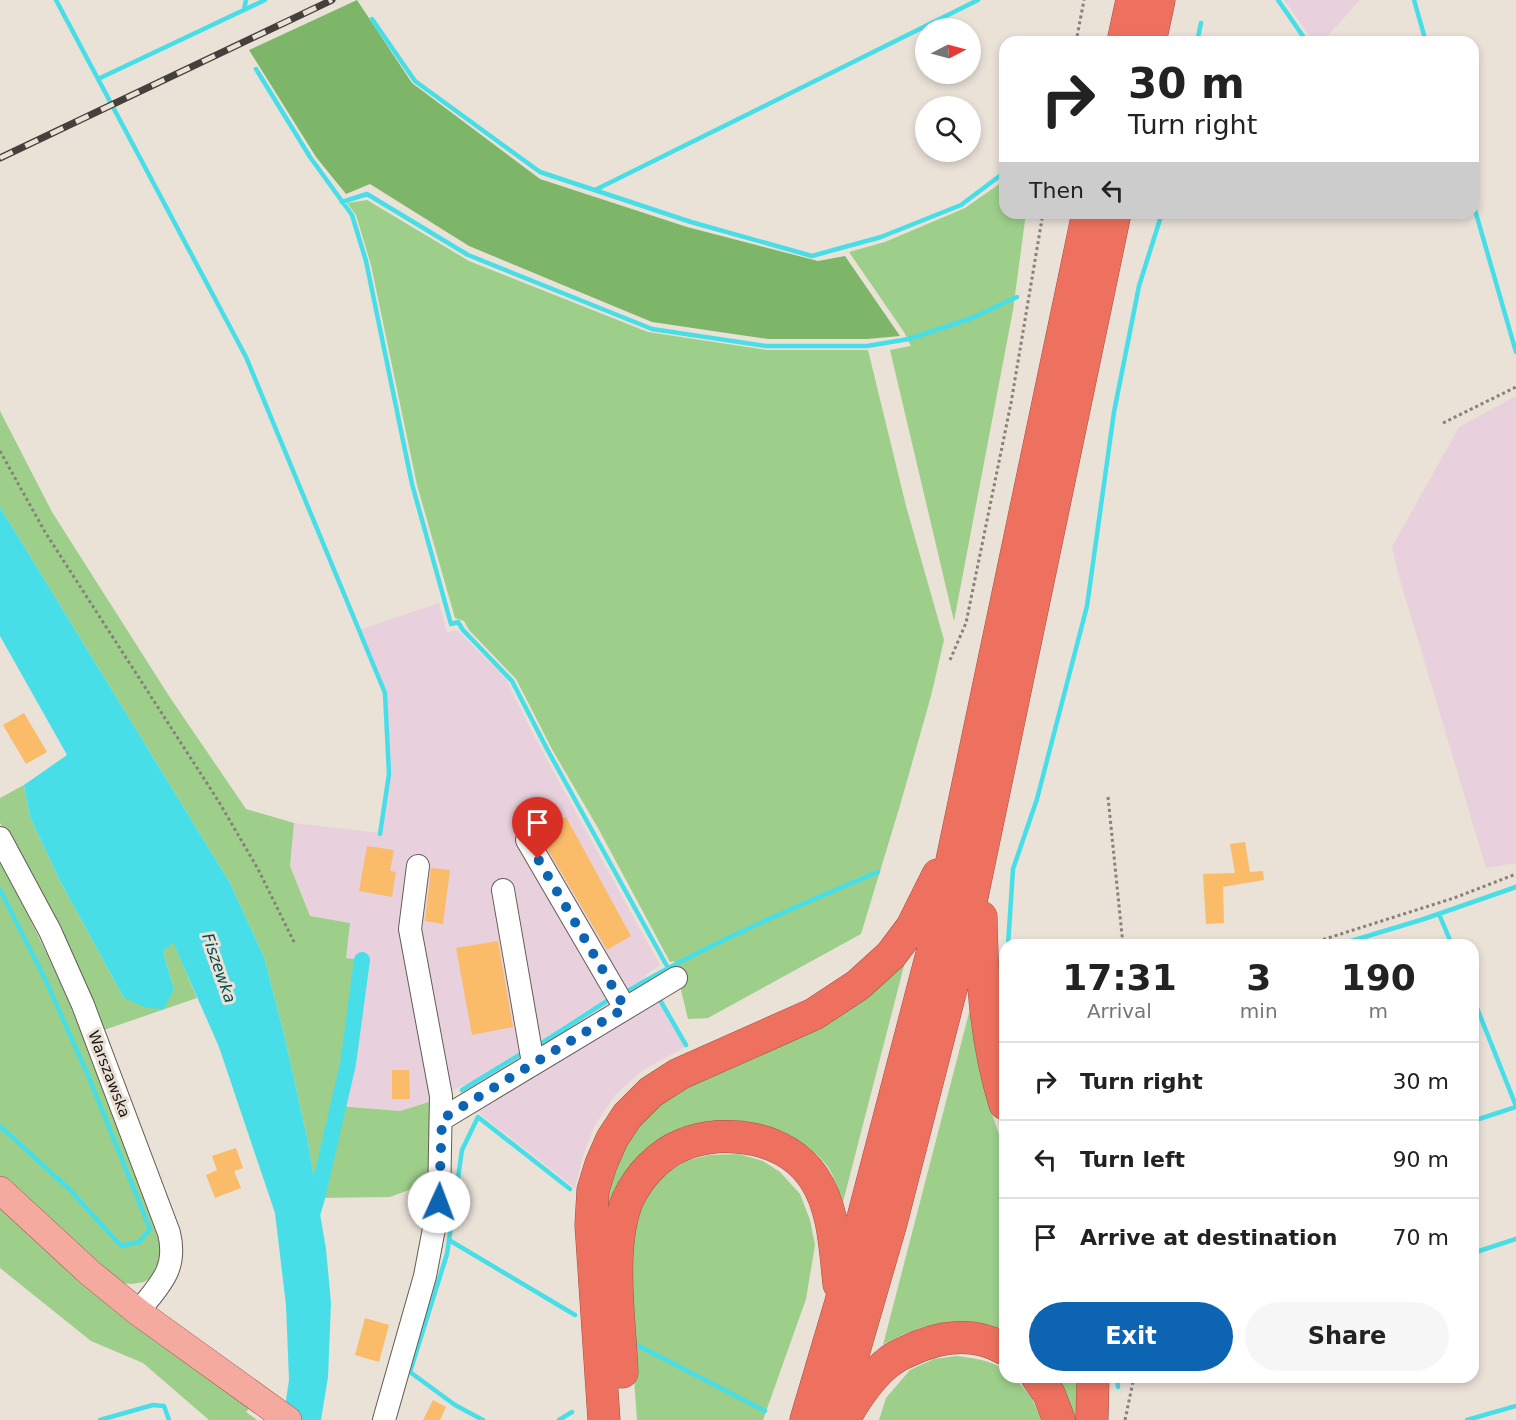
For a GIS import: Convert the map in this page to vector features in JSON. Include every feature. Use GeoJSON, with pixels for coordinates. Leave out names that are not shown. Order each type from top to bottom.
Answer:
{"type":"FeatureCollection","features":[{"type":"Feature","properties":{"kind":"highway"},"geometry":{"type":"LineString","coordinates":[[1124,36],[1132,0]]}},
{"type":"Feature","properties":{"kind":"highway"},"geometry":{"type":"LineString","coordinates":[[1151,36],[1159,0]]}},
{"type":"Feature","properties":{"kind":"highway"},"geometry":{"type":"LineString","coordinates":[[806,1420],[841,1302],[934,946],[1087,219]]}},
{"type":"Feature","properties":{"kind":"highway"},"geometry":{"type":"LineString","coordinates":[[834,1420],[891,1223],[960,954],[1114,219]]}},
{"type":"Feature","properties":{"kind":"highway"},"geometry":{"type":"LineString","coordinates":[[604,1420],[591,1225],[593,1190],[600,1164],[612,1139],[627,1116],[651,1092],[680,1074],[814,1014],[858,985],[891,955],[912,927],[958,834]]}},
{"type":"Feature","properties":{"kind":"highway"},"geometry":{"type":"LineString","coordinates":[[981,857],[981,955],[984,1005],[999,1080]]}},
{"type":"Feature","properties":{"kind":"highway"},"geometry":{"type":"LineString","coordinates":[[625,1420],[617,1276],[621,1222],[638,1180],[658,1160],[681,1145],[704,1139],[752,1138],[778,1147],[797,1159],[813,1176],[823,1194],[833,1233],[841,1302]]}},
{"type":"Feature","properties":{"kind":"highway"},"geometry":{"type":"LineString","coordinates":[[843,1420],[869,1382],[891,1360],[921,1344],[939,1338],[960,1337],[980,1340],[999,1347]]}},
{"type":"Feature","properties":{"kind":"highway"},"geometry":{"type":"LineString","coordinates":[[1041,1383],[1049,1394],[1059,1420]]}},
{"type":"Feature","properties":{"kind":"highway"},"geometry":{"type":"LineString","coordinates":[[1092,1420],[1093,1383]]}},
{"type":"Feature","properties":{"kind":"main road"},"geometry":{"type":"LineString","coordinates":[[0,1190],[90,1273],[138,1312],[288,1420]]}},
{"type":"Feature","properties":{"kind":"lane","name":"Warszawska"},"geometry":{"type":"LineString","coordinates":[[0,838],[50,931],[83,1005],[169,1233],[173,1250],[169,1270],[138,1312]]}},
{"type":"Feature","properties":{"kind":"lane"},"geometry":{"type":"LineString","coordinates":[[528,840],[625,1008]]}},
{"type":"Feature","properties":{"kind":"lane"},"geometry":{"type":"LineString","coordinates":[[384,1420],[425,1276],[439,1202],[441,1096],[410,929],[418,866]]}},
{"type":"Feature","properties":{"kind":"lane"},"geometry":{"type":"LineString","coordinates":[[503,890],[533,1063]]}},
{"type":"Feature","properties":{"kind":"lane"},"geometry":{"type":"LineString","coordinates":[[442,1119],[676,978]]}},
{"type":"Feature","properties":{"kind":"path"},"geometry":{"type":"LineString","coordinates":[[1077,36],[1084,0]]}},
{"type":"Feature","properties":{"kind":"path"},"geometry":{"type":"LineString","coordinates":[[950,660],[966,623],[971,600],[1011,403],[1042,219]]}},
{"type":"Feature","properties":{"kind":"path"},"geometry":{"type":"LineString","coordinates":[[1443,423],[1516,387]]}},
{"type":"Feature","properties":{"kind":"path"},"geometry":{"type":"LineString","coordinates":[[0,451],[45,532],[219,802],[258,869],[295,944]]}},
{"type":"Feature","properties":{"kind":"path"},"geometry":{"type":"LineString","coordinates":[[1108,797],[1122,939]]}},
{"type":"Feature","properties":{"kind":"path"},"geometry":{"type":"LineString","coordinates":[[1325,939],[1454,898],[1516,873]]}},
{"type":"Feature","properties":{"kind":"path"},"geometry":{"type":"LineString","coordinates":[[1125,1420],[1133,1383]]}},
{"type":"Feature","properties":{"kind":"shaded area"},"geometry":{"type":"Polygon","coordinates":[[[1284,0],[1360,0],[1327,36],[1310,36],[1284,0]]]}},
{"type":"Feature","properties":{"kind":"shaded area"},"geometry":{"type":"Polygon","coordinates":[[[1516,396],[1516,863],[1486,868],[1392,547],[1459,427],[1516,396]]]}},
{"type":"Feature","properties":{"kind":"shaded area"},"geometry":{"type":"Polygon","coordinates":[[[439,603],[447,632],[457,630],[506,679],[534,736],[660,965],[645,975],[685,1047],[643,1070],[615,1095],[594,1127],[583,1156],[575,1188],[481,1115],[465,1084],[432,1101],[400,1111],[338,1106],[348,1064],[362,960],[345,958],[349,923],[310,916],[290,866],[294,823],[380,833],[389,774],[385,693],[359,630],[439,603]]]}},
{"type":"Feature","properties":{"kind":"green space"},"geometry":{"type":"Polygon","coordinates":[[[357,0],[412,83],[540,179],[687,227],[818,261],[845,256],[900,336],[867,339],[768,339],[652,322],[469,246],[370,184],[346,194],[316,157],[249,50],[357,0]]]}},
{"type":"Feature","properties":{"kind":"green space"},"geometry":{"type":"Polygon","coordinates":[[[999,184],[999,219],[1025,219],[1013,310],[954,621],[890,350],[911,346],[904,332],[849,252],[885,242],[965,208],[999,184]]]}},
{"type":"Feature","properties":{"kind":"green space"},"geometry":{"type":"Polygon","coordinates":[[[367,200],[469,261],[648,332],[767,350],[868,350],[906,506],[944,640],[931,696],[861,934],[708,1018],[688,1019],[674,961],[670,962],[598,828],[553,751],[516,679],[469,630],[464,621],[455,618],[417,485],[371,265],[356,215],[347,203],[367,200]]]}},
{"type":"Feature","properties":{"kind":"green space"},"geometry":{"type":"Polygon","coordinates":[[[0,411],[52,512],[169,696],[246,809],[294,823],[290,866],[310,916],[350,923],[346,958],[362,960],[348,1064],[338,1106],[400,1111],[432,1101],[430,1182],[390,1197],[317,1198],[307,1137],[264,957],[230,883],[0,507],[0,411]]]}},
{"type":"Feature","properties":{"kind":"green space"},"geometry":{"type":"Polygon","coordinates":[[[24,785],[30,817],[60,881],[124,998],[174,989],[163,952],[173,941],[197,998],[101,1031],[71,950],[18,851],[0,823],[0,798],[24,785]]]}},
{"type":"Feature","properties":{"kind":"green space"},"geometry":{"type":"Polygon","coordinates":[[[0,862],[46,951],[86,1042],[158,1228],[162,1257],[152,1277],[144,1282],[122,1283],[53,1229],[0,1177],[0,862]]]}},
{"type":"Feature","properties":{"kind":"green space"},"geometry":{"type":"Polygon","coordinates":[[[906,958],[843,1202],[828,1167],[809,1148],[797,1140],[756,1124],[729,1121],[712,1123],[683,1129],[606,1240],[608,1194],[626,1137],[650,1112],[681,1089],[906,958]]]}},
{"type":"Feature","properties":{"kind":"green space"},"geometry":{"type":"Polygon","coordinates":[[[970,1009],[983,1080],[999,1132],[999,1332],[956,1324],[942,1324],[916,1330],[883,1345],[970,1009]]]}},
{"type":"Feature","properties":{"kind":"green space"},"geometry":{"type":"Polygon","coordinates":[[[739,1154],[763,1161],[780,1172],[800,1194],[810,1220],[815,1245],[806,1299],[763,1420],[637,1420],[631,1236],[640,1204],[659,1177],[688,1160],[710,1155],[739,1154]]]}},
{"type":"Feature","properties":{"kind":"green space"},"geometry":{"type":"Polygon","coordinates":[[[0,1202],[253,1404],[246,1412],[257,1420],[209,1420],[143,1363],[91,1341],[0,1268],[0,1202]]]}},
{"type":"Feature","properties":{"kind":"green space"},"geometry":{"type":"Polygon","coordinates":[[[956,1356],[988,1362],[999,1367],[999,1383],[1019,1383],[1031,1397],[1042,1420],[879,1420],[886,1398],[910,1370],[934,1359],[956,1356]]]}},
{"type":"Feature","properties":{"kind":"green space"},"geometry":{"type":"Polygon","coordinates":[[[1057,1383],[1077,1383],[1078,1420],[1071,1420],[1057,1383]]]}},
{"type":"Feature","properties":{"kind":"water","name":"Fiszewka"},"geometry":{"type":"Polygon","coordinates":[[[0,507],[230,883],[264,957],[307,1137],[326,1249],[331,1303],[328,1377],[321,1420],[283,1420],[289,1380],[286,1305],[275,1213],[219,1047],[173,942],[163,952],[174,989],[164,1009],[147,1008],[124,998],[60,881],[30,817],[24,785],[67,755],[0,636],[0,507]]]}},
{"type":"Feature","properties":{"kind":"building"},"geometry":{"type":"Polygon","coordinates":[[[24,713],[47,752],[26,764],[3,725],[24,713]]]}},
{"type":"Feature","properties":{"kind":"building"},"geometry":{"type":"Polygon","coordinates":[[[566,817],[631,936],[607,950],[538,833],[566,817]]]}},
{"type":"Feature","properties":{"kind":"building"},"geometry":{"type":"Polygon","coordinates":[[[1245,842],[1250,872],[1263,871],[1264,880],[1223,887],[1224,923],[1206,924],[1203,874],[1235,873],[1230,844],[1245,842]]]}},
{"type":"Feature","properties":{"kind":"building"},"geometry":{"type":"Polygon","coordinates":[[[367,846],[394,850],[390,871],[396,872],[392,897],[359,891],[367,846]]]}},
{"type":"Feature","properties":{"kind":"building"},"geometry":{"type":"Polygon","coordinates":[[[431,868],[450,870],[443,924],[425,921],[431,868]]]}},
{"type":"Feature","properties":{"kind":"building"},"geometry":{"type":"Polygon","coordinates":[[[498,941],[513,1027],[472,1035],[456,948],[498,941]]]}},
{"type":"Feature","properties":{"kind":"building"},"geometry":{"type":"Polygon","coordinates":[[[392,1070],[409,1070],[410,1099],[392,1099],[392,1070]]]}},
{"type":"Feature","properties":{"kind":"building"},"geometry":{"type":"Polygon","coordinates":[[[236,1148],[243,1168],[234,1171],[241,1188],[215,1198],[206,1175],[217,1170],[212,1156],[236,1148]]]}},
{"type":"Feature","properties":{"kind":"building"},"geometry":{"type":"Polygon","coordinates":[[[365,1318],[389,1325],[379,1362],[355,1355],[365,1318]]]}},
{"type":"Feature","properties":{"kind":"building"},"geometry":{"type":"Polygon","coordinates":[[[433,1400],[446,1407],[440,1420],[423,1420],[433,1400]]]}},
{"type":"Feature","properties":{"kind":"waterway"},"geometry":{"type":"LineString","coordinates":[[56,0],[246,357],[385,693],[389,774],[380,834]]}},
{"type":"Feature","properties":{"kind":"waterway"},"geometry":{"type":"LineString","coordinates":[[244,10],[246,0]]}},
{"type":"Feature","properties":{"kind":"waterway"},"geometry":{"type":"LineString","coordinates":[[98,79],[265,0]]}},
{"type":"Feature","properties":{"kind":"waterway"},"geometry":{"type":"LineString","coordinates":[[595,190],[978,0]]}},
{"type":"Feature","properties":{"kind":"waterway"},"geometry":{"type":"LineString","coordinates":[[1278,0],[1303,36]]}},
{"type":"Feature","properties":{"kind":"waterway"},"geometry":{"type":"LineString","coordinates":[[1414,0],[1424,36]]}},
{"type":"Feature","properties":{"kind":"waterway"},"geometry":{"type":"LineString","coordinates":[[372,19],[415,81],[540,172],[691,222],[812,256],[881,237],[961,205],[999,176]]}},
{"type":"Feature","properties":{"kind":"waterway"},"geometry":{"type":"LineString","coordinates":[[1198,36],[1201,23]]}},
{"type":"Feature","properties":{"kind":"waterway"},"geometry":{"type":"LineString","coordinates":[[256,69],[310,157],[352,215],[366,261],[412,484],[451,624],[458,622],[512,681],[668,968]]}},
{"type":"Feature","properties":{"kind":"waterway"},"geometry":{"type":"LineString","coordinates":[[342,202],[367,194],[468,255],[652,329],[766,346],[867,346],[909,339],[972,318],[1017,297]]}},
{"type":"Feature","properties":{"kind":"waterway"},"geometry":{"type":"LineString","coordinates":[[1008,939],[1013,869],[1037,799],[1087,606],[1114,412],[1139,286],[1160,219]]}},
{"type":"Feature","properties":{"kind":"waterway"},"geometry":{"type":"LineString","coordinates":[[1478,219],[1516,352]]}},
{"type":"Feature","properties":{"kind":"waterway"},"geometry":{"type":"LineString","coordinates":[[628,991],[719,942],[878,872]]}},
{"type":"Feature","properties":{"kind":"waterway"},"geometry":{"type":"LineString","coordinates":[[1358,939],[1516,887]]}},
{"type":"Feature","properties":{"kind":"waterway"},"geometry":{"type":"LineString","coordinates":[[0,890],[46,981],[87,1073],[150,1229],[139,1242],[121,1246],[70,1190],[0,1126]]}},
{"type":"Feature","properties":{"kind":"waterway"},"geometry":{"type":"LineString","coordinates":[[1439,914],[1449,939]]}},
{"type":"Feature","properties":{"kind":"waterway"},"geometry":{"type":"LineString","coordinates":[[311,1218],[348,1064],[362,960]]}},
{"type":"Feature","properties":{"kind":"waterway"},"geometry":{"type":"LineString","coordinates":[[542,1043],[610,999]]}},
{"type":"Feature","properties":{"kind":"waterway"},"geometry":{"type":"LineString","coordinates":[[660,1000],[686,1045]]}},
{"type":"Feature","properties":{"kind":"waterway"},"geometry":{"type":"LineString","coordinates":[[1479,1013],[1516,1106]]}},
{"type":"Feature","properties":{"kind":"waterway"},"geometry":{"type":"LineString","coordinates":[[462,1090],[521,1054]]}},
{"type":"Feature","properties":{"kind":"waterway"},"geometry":{"type":"LineString","coordinates":[[1479,1119],[1516,1107]]}},
{"type":"Feature","properties":{"kind":"waterway"},"geometry":{"type":"LineString","coordinates":[[483,1420],[455,1405],[410,1372],[447,1254],[462,1150],[478,1117],[570,1189]]}},
{"type":"Feature","properties":{"kind":"waterway"},"geometry":{"type":"LineString","coordinates":[[1479,1251],[1516,1239]]}},
{"type":"Feature","properties":{"kind":"waterway"},"geometry":{"type":"LineString","coordinates":[[449,1240],[575,1315]]}},
{"type":"Feature","properties":{"kind":"waterway"},"geometry":{"type":"LineString","coordinates":[[635,1344],[765,1411]]}},
{"type":"Feature","properties":{"kind":"waterway"},"geometry":{"type":"LineString","coordinates":[[1118,1383],[1118,1387]]}},
{"type":"Feature","properties":{"kind":"waterway"},"geometry":{"type":"LineString","coordinates":[[100,1420],[153,1405],[164,1406],[169,1420]]}},
{"type":"Feature","properties":{"kind":"waterway"},"geometry":{"type":"LineString","coordinates":[[1467,1420],[1516,1406]]}},
{"type":"Feature","properties":{"kind":"waterway"},"geometry":{"type":"LineString","coordinates":[[559,1420],[572,1412]]}},
{"type":"Feature","properties":{"kind":"railway"},"geometry":{"type":"LineString","coordinates":[[0,158],[332,0]]}},
{"type":"Feature","properties":{"kind":"route"},"geometry":{"type":"LineString","coordinates":[[439,1202],[442,1119],[625,1008],[538,859]]}}]}
